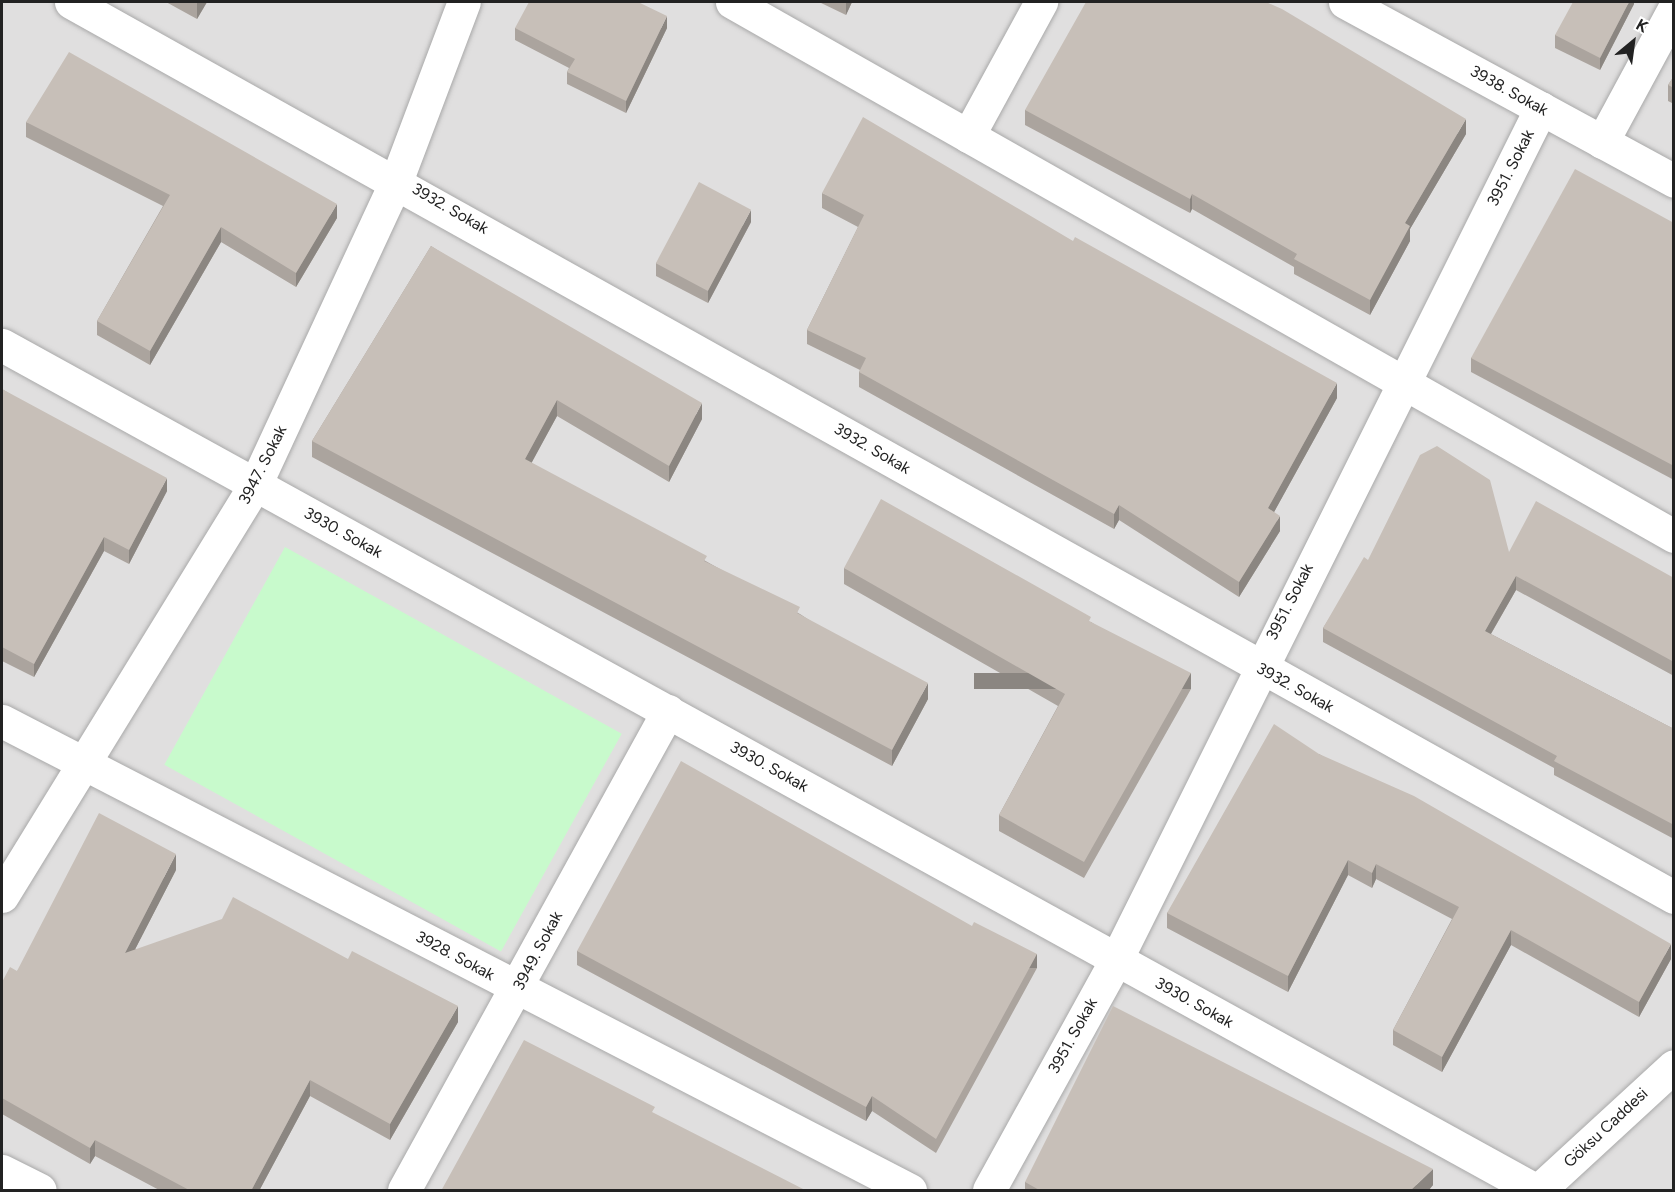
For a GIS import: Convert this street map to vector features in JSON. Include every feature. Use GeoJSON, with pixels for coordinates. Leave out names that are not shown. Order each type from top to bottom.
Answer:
{"type":"FeatureCollection","features":[{"type":"Feature","properties":{"kind":"street","name":"3932. Sokak"},"geometry":{"type":"LineString","coordinates":[[71,2],[397,179],[1257,668],[1674,897]]}},
{"type":"Feature","properties":{"kind":"street","name":"3947. Sokak"},"geometry":{"type":"LineString","coordinates":[[2,897],[255,485],[397,179],[464,2]]}},
{"type":"Feature","properties":{"kind":"street"},"geometry":{"type":"LineString","coordinates":[[732,2],[1674,536]]}},
{"type":"Feature","properties":{"kind":"street"},"geometry":{"type":"LineString","coordinates":[[968,136],[1041,2]]}},
{"type":"Feature","properties":{"kind":"street","name":"3938. Sokak"},"geometry":{"type":"LineString","coordinates":[[1345,2],[1674,181]]}},
{"type":"Feature","properties":{"kind":"street"},"geometry":{"type":"LineString","coordinates":[[1602,142],[1674,9]]}},
{"type":"Feature","properties":{"kind":"street","name":"3951. Sokak"},"geometry":{"type":"LineString","coordinates":[[989,1191],[1116,960],[1257,668],[1401,381],[1542,108]]}},
{"type":"Feature","properties":{"kind":"street","name":"3930. Sokak"},"geometry":{"type":"LineString","coordinates":[[2,345],[1537,1191]]}},
{"type":"Feature","properties":{"kind":"street","name":"3949. Sokak"},"geometry":{"type":"LineString","coordinates":[[404,1191],[518,988],[668,711]]}},
{"type":"Feature","properties":{"kind":"street","name":"3928. Sokak"},"geometry":{"type":"LineString","coordinates":[[2,720],[910,1191]]}},
{"type":"Feature","properties":{"kind":"street","name":"Göksu Caddesi"},"geometry":{"type":"LineString","coordinates":[[1537,1191],[1674,1066]]}},
{"type":"Feature","properties":{"kind":"street"},"geometry":{"type":"LineString","coordinates":[[2,1171],[40,1191]]}},
{"type":"Feature","properties":{"kind":"shaded area"},"geometry":{"type":"Polygon","coordinates":[[[2,2],[1673,2],[1673,1190],[2,1190],[2,2]]]}},
{"type":"Feature","properties":{"kind":"green space"},"geometry":{"type":"Polygon","coordinates":[[[285,547],[622,734],[501,951],[164,765],[285,547]]]}},
{"type":"Feature","properties":{"kind":"building"},"geometry":{"type":"Polygon","coordinates":[[[529,2],[638,2],[667,16],[626,101],[567,72],[575,59],[515,28],[529,2]]]}},
{"type":"Feature","properties":{"kind":"building"},"geometry":{"type":"Polygon","coordinates":[[[1086,2],[1266,2],[1282,9],[1466,119],[1405,223],[1410,226],[1370,300],[1294,259],[1297,254],[1192,194],[1190,199],[1025,110],[1086,2]]]}},
{"type":"Feature","properties":{"kind":"building"},"geometry":{"type":"Polygon","coordinates":[[[1573,2],[1629,2],[1600,58],[1555,35],[1573,2]]]}},
{"type":"Feature","properties":{"kind":"building"},"geometry":{"type":"Polygon","coordinates":[[[69,52],[337,204],[296,273],[221,227],[150,351],[97,321],[170,195],[26,122],[69,52]]]}},
{"type":"Feature","properties":{"kind":"building"},"geometry":{"type":"Polygon","coordinates":[[[1674,76],[1674,88],[1668,85],[1674,76]]]}},
{"type":"Feature","properties":{"kind":"building"},"geometry":{"type":"Polygon","coordinates":[[[863,117],[1073,241],[1075,237],[1337,383],[1268,508],[1280,516],[1239,582],[1119,505],[1114,514],[859,372],[866,358],[807,330],[864,215],[822,193],[863,117]]]}},
{"type":"Feature","properties":{"kind":"building"},"geometry":{"type":"Polygon","coordinates":[[[1575,169],[1674,223],[1674,466],[1471,358],[1575,169]]]}},
{"type":"Feature","properties":{"kind":"building"},"geometry":{"type":"Polygon","coordinates":[[[699,182],[751,210],[708,291],[656,263],[699,182]]]}},
{"type":"Feature","properties":{"kind":"building"},"geometry":{"type":"Polygon","coordinates":[[[431,246],[702,403],[669,466],[557,400],[525,459],[707,556],[704,561],[800,607],[797,613],[928,683],[892,750],[312,441],[431,246]]]}},
{"type":"Feature","properties":{"kind":"building"},"geometry":{"type":"Polygon","coordinates":[[[2,389],[167,478],[129,550],[104,537],[34,664],[2,647],[2,389]]]}},
{"type":"Feature","properties":{"kind":"building"},"geometry":{"type":"Polygon","coordinates":[[[1437,446],[1490,480],[1509,552],[1536,501],[1674,578],[1674,662],[1516,576],[1485,631],[1674,729],[1674,825],[1554,761],[1557,756],[1323,628],[1364,557],[1368,560],[1420,455],[1437,446]]]}},
{"type":"Feature","properties":{"kind":"building"},"geometry":{"type":"Polygon","coordinates":[[[881,499],[1091,617],[1089,621],[1191,673],[1084,862],[999,815],[1065,694],[844,568],[881,499]]]}},
{"type":"Feature","properties":{"kind":"building"},"geometry":{"type":"Polygon","coordinates":[[[1274,724],[1319,754],[1414,796],[1671,944],[1639,1002],[1511,930],[1442,1057],[1393,1030],[1459,907],[1376,864],[1372,873],[1348,860],[1288,976],[1167,913],[1274,724]]]}},
{"type":"Feature","properties":{"kind":"building"},"geometry":{"type":"Polygon","coordinates":[[[681,761],[972,926],[974,922],[1037,954],[936,1139],[872,1096],[866,1107],[577,951],[681,761]]]}},
{"type":"Feature","properties":{"kind":"building"},"geometry":{"type":"Polygon","coordinates":[[[99,813],[176,854],[125,953],[222,919],[233,897],[348,959],[352,951],[458,1006],[390,1124],[310,1080],[251,1191],[191,1191],[95,1140],[90,1148],[2,1098],[2,982],[10,967],[17,971],[99,813]]]}},
{"type":"Feature","properties":{"kind":"building"},"geometry":{"type":"Polygon","coordinates":[[[1113,1006],[1433,1169],[1410,1191],[1041,1191],[1025,1182],[1113,1006]]]}},
{"type":"Feature","properties":{"kind":"building"},"geometry":{"type":"Polygon","coordinates":[[[524,1040],[655,1107],[652,1112],[807,1191],[604,1191],[602,1189],[601,1191],[441,1191],[524,1040]]]}}]}
